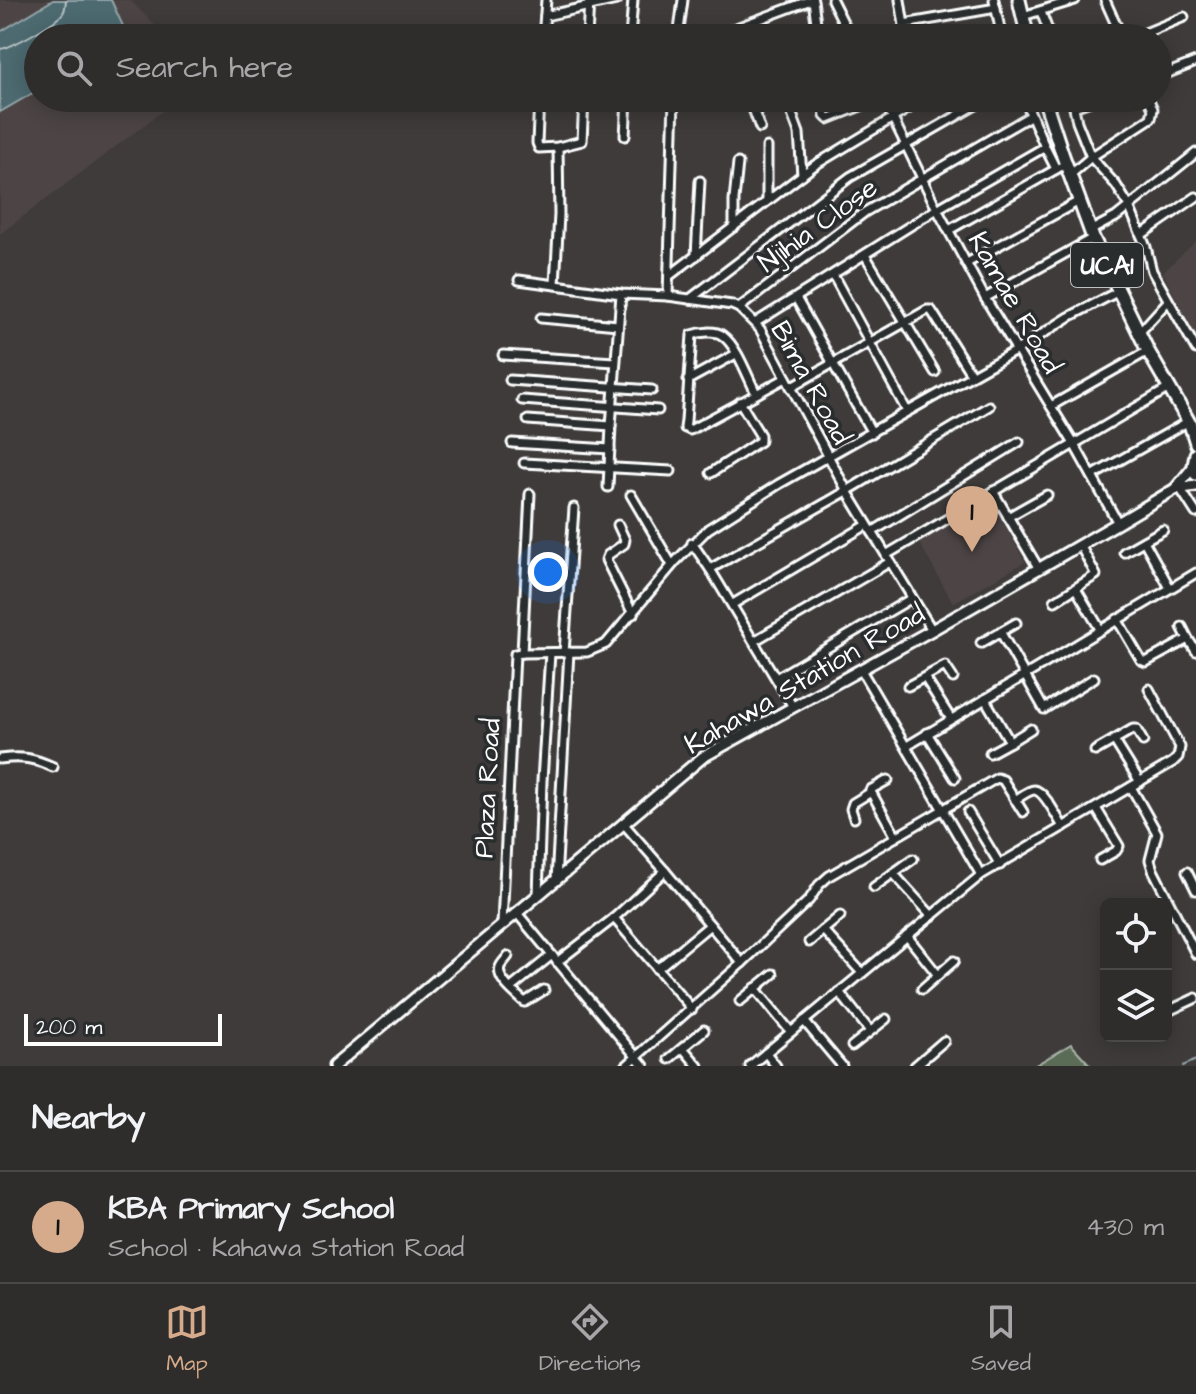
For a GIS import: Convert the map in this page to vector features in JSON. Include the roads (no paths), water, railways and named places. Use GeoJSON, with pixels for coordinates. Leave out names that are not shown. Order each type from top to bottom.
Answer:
{"type":"FeatureCollection","features":[{"type":"Feature","properties":{"kind":"main road"},"geometry":{"type":"LineString","coordinates":[[1019,0],[1025,24]]}},
{"type":"Feature","properties":{"kind":"main road","name":"UCA1"},"geometry":{"type":"LineString","coordinates":[[1048,112],[1064,169],[1092,235],[1148,351],[1192,424],[1196,443]]}},
{"type":"Feature","properties":{"kind":"street"},"geometry":{"type":"LineString","coordinates":[[544,24],[546,0]]}},
{"type":"Feature","properties":{"kind":"street"},"geometry":{"type":"LineString","coordinates":[[545,16],[589,3],[617,0]]}},
{"type":"Feature","properties":{"kind":"street"},"geometry":{"type":"LineString","coordinates":[[631,24],[633,0]]}},
{"type":"Feature","properties":{"kind":"street"},"geometry":{"type":"LineString","coordinates":[[680,24],[683,0]]}},
{"type":"Feature","properties":{"kind":"street"},"geometry":{"type":"LineString","coordinates":[[747,24],[812,0],[816,24]]}},
{"type":"Feature","properties":{"kind":"street"},"geometry":{"type":"LineString","coordinates":[[832,0],[844,24]]}},
{"type":"Feature","properties":{"kind":"street"},"geometry":{"type":"LineString","coordinates":[[900,0],[904,24],[995,4],[999,24]]}},
{"type":"Feature","properties":{"kind":"street"},"geometry":{"type":"LineString","coordinates":[[1023,16],[1075,0]]}},
{"type":"Feature","properties":{"kind":"street"},"geometry":{"type":"LineString","coordinates":[[1105,0],[1116,24]]}},
{"type":"Feature","properties":{"kind":"street"},"geometry":{"type":"LineString","coordinates":[[588,24],[589,3]]}},
{"type":"Feature","properties":{"kind":"street"},"geometry":{"type":"LineString","coordinates":[[1041,12],[1046,24]]}},
{"type":"Feature","properties":{"kind":"street"},"geometry":{"type":"LineString","coordinates":[[1167,24],[1184,17]]}},
{"type":"Feature","properties":{"kind":"street"},"geometry":{"type":"LineString","coordinates":[[1172,71],[1196,62]]}},
{"type":"Feature","properties":{"kind":"street"},"geometry":{"type":"LineString","coordinates":[[538,112],[539,148],[582,141],[583,112]]}},
{"type":"Feature","properties":{"kind":"street"},"geometry":{"type":"LineString","coordinates":[[625,136],[626,112]]}},
{"type":"Feature","properties":{"kind":"street"},"geometry":{"type":"LineString","coordinates":[[668,296],[675,112]]}},
{"type":"Feature","properties":{"kind":"street"},"geometry":{"type":"LineString","coordinates":[[754,112],[760,128]]}},
{"type":"Feature","properties":{"kind":"street"},"geometry":{"type":"LineString","coordinates":[[791,112],[799,133],[802,175]]}},
{"type":"Feature","properties":{"kind":"street"},"geometry":{"type":"LineString","coordinates":[[825,112],[828,119],[846,112]]}},
{"type":"Feature","properties":{"kind":"street","name":"Kamae Road"},"geometry":{"type":"LineString","coordinates":[[890,112],[985,298],[1118,523]]}},
{"type":"Feature","properties":{"kind":"street"},"geometry":{"type":"LineString","coordinates":[[669,276],[802,175],[902,112]]}},
{"type":"Feature","properties":{"kind":"street"},"geometry":{"type":"LineString","coordinates":[[690,299],[850,177],[964,112]]}},
{"type":"Feature","properties":{"kind":"street"},"geometry":{"type":"LineString","coordinates":[[1029,112],[1045,147],[1064,169]]}},
{"type":"Feature","properties":{"kind":"street"},"geometry":{"type":"LineString","coordinates":[[1076,112],[1091,157],[1116,185],[1129,206],[1152,271],[1196,349]]}},
{"type":"Feature","properties":{"kind":"street"},"geometry":{"type":"LineString","coordinates":[[949,230],[1091,157],[1151,118],[1152,112]]}},
{"type":"Feature","properties":{"kind":"street","name":"Njihia Close"},"geometry":{"type":"LineString","coordinates":[[739,308],[848,224],[1030,116]]}},
{"type":"Feature","properties":{"kind":"street"},"geometry":{"type":"LineString","coordinates":[[1036,125],[1050,119]]}},
{"type":"Feature","properties":{"kind":"street"},"geometry":{"type":"LineString","coordinates":[[555,284],[559,215],[558,147]]}},
{"type":"Feature","properties":{"kind":"street"},"geometry":{"type":"LineString","coordinates":[[767,147],[767,201]]}},
{"type":"Feature","properties":{"kind":"street"},"geometry":{"type":"LineString","coordinates":[[755,323],[937,209],[1045,147]]}},
{"type":"Feature","properties":{"kind":"street"},"geometry":{"type":"LineString","coordinates":[[985,298],[1092,235],[1196,153]]}},
{"type":"Feature","properties":{"kind":"street"},"geometry":{"type":"LineString","coordinates":[[734,227],[738,163]]}},
{"type":"Feature","properties":{"kind":"street"},"geometry":{"type":"LineString","coordinates":[[696,256],[700,181]]}},
{"type":"Feature","properties":{"kind":"street"},"geometry":{"type":"LineString","coordinates":[[1141,235],[1196,197]]}},
{"type":"Feature","properties":{"kind":"street"},"geometry":{"type":"LineString","coordinates":[[967,263],[1079,201]]}},
{"type":"Feature","properties":{"kind":"street"},"geometry":{"type":"LineString","coordinates":[[865,255],[935,372]]}},
{"type":"Feature","properties":{"kind":"street"},"geometry":{"type":"LineString","coordinates":[[833,275],[907,411]]}},
{"type":"Feature","properties":{"kind":"street","name":"Bima Road"},"geometry":{"type":"LineString","coordinates":[[519,280],[621,294],[668,296],[739,308],[755,323],[847,491],[932,630]]}},
{"type":"Feature","properties":{"kind":"street"},"geometry":{"type":"LineString","coordinates":[[519,654],[587,652],[599,648],[613,638],[672,565],[708,529],[779,484],[1119,291]]}},
{"type":"Feature","properties":{"kind":"street"},"geometry":{"type":"LineString","coordinates":[[608,487],[621,294]]}},
{"type":"Feature","properties":{"kind":"street"},"geometry":{"type":"LineString","coordinates":[[796,298],[872,433]]}},
{"type":"Feature","properties":{"kind":"street"},"geometry":{"type":"LineString","coordinates":[[1139,333],[1168,301]]}},
{"type":"Feature","properties":{"kind":"street"},"geometry":{"type":"LineString","coordinates":[[791,387],[927,310],[931,310],[971,374]]}},
{"type":"Feature","properties":{"kind":"street"},"geometry":{"type":"LineString","coordinates":[[541,318],[618,325]]}},
{"type":"Feature","properties":{"kind":"street"},"geometry":{"type":"LineString","coordinates":[[756,393],[728,341],[718,333],[695,332],[690,339],[685,428],[688,430],[786,378]]}},
{"type":"Feature","properties":{"kind":"street"},"geometry":{"type":"LineString","coordinates":[[1051,406],[1148,351]]}},
{"type":"Feature","properties":{"kind":"street"},"geometry":{"type":"LineString","coordinates":[[688,380],[736,354]]}},
{"type":"Feature","properties":{"kind":"street"},"geometry":{"type":"LineString","coordinates":[[503,355],[615,362]]}},
{"type":"Feature","properties":{"kind":"street"},"geometry":{"type":"LineString","coordinates":[[510,380],[652,390]]}},
{"type":"Feature","properties":{"kind":"street"},"geometry":{"type":"LineString","coordinates":[[754,641],[993,491],[1169,388]]}},
{"type":"Feature","properties":{"kind":"street"},"geometry":{"type":"LineString","coordinates":[[522,400],[658,410]]}},
{"type":"Feature","properties":{"kind":"street"},"geometry":{"type":"LineString","coordinates":[[711,473],[760,441],[760,435],[740,402]]}},
{"type":"Feature","properties":{"kind":"street"},"geometry":{"type":"LineString","coordinates":[[710,569],[989,406]]}},
{"type":"Feature","properties":{"kind":"street"},"geometry":{"type":"LineString","coordinates":[[528,420],[611,426]]}},
{"type":"Feature","properties":{"kind":"street"},"geometry":{"type":"LineString","coordinates":[[1092,476],[1192,424]]}},
{"type":"Feature","properties":{"kind":"street"},"geometry":{"type":"LineString","coordinates":[[733,604],[1019,442]]}},
{"type":"Feature","properties":{"kind":"street"},"geometry":{"type":"LineString","coordinates":[[512,443],[610,449]]}},
{"type":"Feature","properties":{"kind":"street"},"geometry":{"type":"LineString","coordinates":[[524,463],[671,471]]}},
{"type":"Feature","properties":{"kind":"street","name":"Kahawa Station Road"},"geometry":{"type":"LineString","coordinates":[[334,1066],[703,757],[1178,488],[1195,465]]}},
{"type":"Feature","properties":{"kind":"street","name":"Kahawa Station Road"},"geometry":{"type":"LineString","coordinates":[[1178,488],[1196,486]]}},
{"type":"Feature","properties":{"kind":"street"},"geometry":{"type":"LineString","coordinates":[[1178,488],[1196,513]]}},
{"type":"Feature","properties":{"kind":"street"},"geometry":{"type":"LineString","coordinates":[[993,491],[1039,569]]}},
{"type":"Feature","properties":{"kind":"street","name":"Plaza Road"},"geometry":{"type":"LineString","coordinates":[[502,924],[530,494]]}},
{"type":"Feature","properties":{"kind":"street"},"geometry":{"type":"LineString","coordinates":[[631,495],[672,565]]}},
{"type":"Feature","properties":{"kind":"street"},"geometry":{"type":"LineString","coordinates":[[1008,517],[1047,495]]}},
{"type":"Feature","properties":{"kind":"street"},"geometry":{"type":"LineString","coordinates":[[556,881],[574,508]]}},
{"type":"Feature","properties":{"kind":"street"},"geometry":{"type":"LineString","coordinates":[[618,525],[624,544],[608,555],[606,560],[633,614]]}},
{"type":"Feature","properties":{"kind":"street"},"geometry":{"type":"LineString","coordinates":[[1124,552],[1163,530]]}},
{"type":"Feature","properties":{"kind":"street"},"geometry":{"type":"LineString","coordinates":[[1144,541],[1170,588]]}},
{"type":"Feature","properties":{"kind":"street"},"geometry":{"type":"LineString","coordinates":[[692,543],[733,604],[793,707]]}},
{"type":"Feature","properties":{"kind":"street"},"geometry":{"type":"LineString","coordinates":[[1055,601],[1096,575],[1080,545]]}},
{"type":"Feature","properties":{"kind":"street"},"geometry":{"type":"LineString","coordinates":[[907,746],[1100,629],[1195,576]]}},
{"type":"Feature","properties":{"kind":"street"},"geometry":{"type":"LineString","coordinates":[[1076,589],[1100,629]]}},
{"type":"Feature","properties":{"kind":"street"},"geometry":{"type":"LineString","coordinates":[[776,678],[912,598]]}},
{"type":"Feature","properties":{"kind":"street"},"geometry":{"type":"LineString","coordinates":[[1117,619],[1141,660],[1146,662],[1188,639]]}},
{"type":"Feature","properties":{"kind":"street"},"geometry":{"type":"LineString","coordinates":[[981,643],[1016,623]]}},
{"type":"Feature","properties":{"kind":"street"},"geometry":{"type":"LineString","coordinates":[[1182,627],[1196,651]]}},
{"type":"Feature","properties":{"kind":"street"},"geometry":{"type":"LineString","coordinates":[[1001,633],[1044,709],[1094,678]]}},
{"type":"Feature","properties":{"kind":"street"},"geometry":{"type":"LineString","coordinates":[[538,895],[550,653]]}},
{"type":"Feature","properties":{"kind":"street"},"geometry":{"type":"LineString","coordinates":[[908,686],[945,666],[953,678]]}},
{"type":"Feature","properties":{"kind":"street"},"geometry":{"type":"LineString","coordinates":[[861,670],[981,875]]}},
{"type":"Feature","properties":{"kind":"street"},"geometry":{"type":"LineString","coordinates":[[925,678],[951,719]]}},
{"type":"Feature","properties":{"kind":"street"},"geometry":{"type":"LineString","coordinates":[[750,1066],[981,875],[1173,762],[1178,757],[1180,747],[1149,689]]}},
{"type":"Feature","properties":{"kind":"street"},"geometry":{"type":"LineString","coordinates":[[985,699],[1010,742]]}},
{"type":"Feature","properties":{"kind":"street"},"geometry":{"type":"LineString","coordinates":[[990,753],[1031,729]]}},
{"type":"Feature","properties":{"kind":"street"},"geometry":{"type":"LineString","coordinates":[[1095,751],[1133,729],[1143,741]]}},
{"type":"Feature","properties":{"kind":"street"},"geometry":{"type":"LineString","coordinates":[[927,733],[955,778]]}},
{"type":"Feature","properties":{"kind":"street"},"geometry":{"type":"LineString","coordinates":[[1114,740],[1140,782]]}},
{"type":"Feature","properties":{"kind":"street"},"geometry":{"type":"LineString","coordinates":[[0,759],[30,758],[53,767]]}},
{"type":"Feature","properties":{"kind":"street"},"geometry":{"type":"LineString","coordinates":[[626,1066],[742,963],[809,900],[825,879],[997,778],[1003,780],[1023,812]]}},
{"type":"Feature","properties":{"kind":"street"},"geometry":{"type":"LineString","coordinates":[[854,818],[853,803],[888,780]]}},
{"type":"Feature","properties":{"kind":"street"},"geometry":{"type":"LineString","coordinates":[[1131,787],[1157,833],[1150,860],[1153,870],[1196,954]]}},
{"type":"Feature","properties":{"kind":"street"},"geometry":{"type":"LineString","coordinates":[[1015,800],[1033,790],[1039,791],[1063,827]]}},
{"type":"Feature","properties":{"kind":"street"},"geometry":{"type":"LineString","coordinates":[[871,792],[896,837]]}},
{"type":"Feature","properties":{"kind":"street"},"geometry":{"type":"LineString","coordinates":[[1096,808],[1119,846],[1100,860]]}},
{"type":"Feature","properties":{"kind":"street"},"geometry":{"type":"LineString","coordinates":[[968,812],[1000,865]]}},
{"type":"Feature","properties":{"kind":"street"},"geometry":{"type":"LineString","coordinates":[[623,823],[742,963]]}},
{"type":"Feature","properties":{"kind":"street"},"geometry":{"type":"LineString","coordinates":[[874,887],[913,859]]}},
{"type":"Feature","properties":{"kind":"street"},"geometry":{"type":"LineString","coordinates":[[511,988],[614,918],[665,871]]}},
{"type":"Feature","properties":{"kind":"street"},"geometry":{"type":"LineString","coordinates":[[1187,872],[1196,890]]}},
{"type":"Feature","properties":{"kind":"street"},"geometry":{"type":"LineString","coordinates":[[893,873],[932,916]]}},
{"type":"Feature","properties":{"kind":"street"},"geometry":{"type":"LineString","coordinates":[[516,912],[644,1066]]}},
{"type":"Feature","properties":{"kind":"street"},"geometry":{"type":"LineString","coordinates":[[809,942],[840,916]]}},
{"type":"Feature","properties":{"kind":"street"},"geometry":{"type":"LineString","coordinates":[[614,918],[692,1009]]}},
{"type":"Feature","properties":{"kind":"street"},"geometry":{"type":"LineString","coordinates":[[657,969],[710,925]]}},
{"type":"Feature","properties":{"kind":"street"},"geometry":{"type":"LineString","coordinates":[[823,930],[862,973]]}},
{"type":"Feature","properties":{"kind":"street"},"geometry":{"type":"LineString","coordinates":[[907,936],[938,975]]}},
{"type":"Feature","properties":{"kind":"street"},"geometry":{"type":"LineString","coordinates":[[508,956],[499,969],[502,979],[525,1002],[544,990]]}},
{"type":"Feature","properties":{"kind":"street"},"geometry":{"type":"LineString","coordinates":[[922,989],[954,961]]}},
{"type":"Feature","properties":{"kind":"street"},"geometry":{"type":"LineString","coordinates":[[740,1001],[773,974]]}},
{"type":"Feature","properties":{"kind":"street"},"geometry":{"type":"LineString","coordinates":[[755,988],[791,1032]]}},
{"type":"Feature","properties":{"kind":"street"},"geometry":{"type":"LineString","coordinates":[[839,992],[870,1031]]}},
{"type":"Feature","properties":{"kind":"street"},"geometry":{"type":"LineString","coordinates":[[1172,1009],[1196,998]]}},
{"type":"Feature","properties":{"kind":"street"},"geometry":{"type":"LineString","coordinates":[[852,1046],[886,1019]]}},
{"type":"Feature","properties":{"kind":"street"},"geometry":{"type":"LineString","coordinates":[[804,1021],[842,1066]]}},
{"type":"Feature","properties":{"kind":"street"},"geometry":{"type":"LineString","coordinates":[[669,1059],[704,1030]]}},
{"type":"Feature","properties":{"kind":"street"},"geometry":{"type":"LineString","coordinates":[[915,1066],[944,1041]]}},
{"type":"Feature","properties":{"kind":"street"},"geometry":{"type":"LineString","coordinates":[[683,1048],[698,1066]]}},
{"type":"Feature","properties":{"kind":"street"},"geometry":{"type":"LineString","coordinates":[[766,1053],[776,1066]]}},
{"type":"Feature","properties":{"kind":"water"},"geometry":{"type":"Polygon","coordinates":[[[53,0],[111,0],[122,24],[24,24],[24,98],[0,112],[0,32],[53,0]]]}},
{"type":"Feature","properties":{"kind":"waterway"},"geometry":{"type":"LineString","coordinates":[[1183,1066],[1196,1060]]}},
{"type":"Feature","properties":{"kind":"place","name":"KBA Primary School"},"geometry":{"type":"Point","coordinates":[972,552]}}]}
